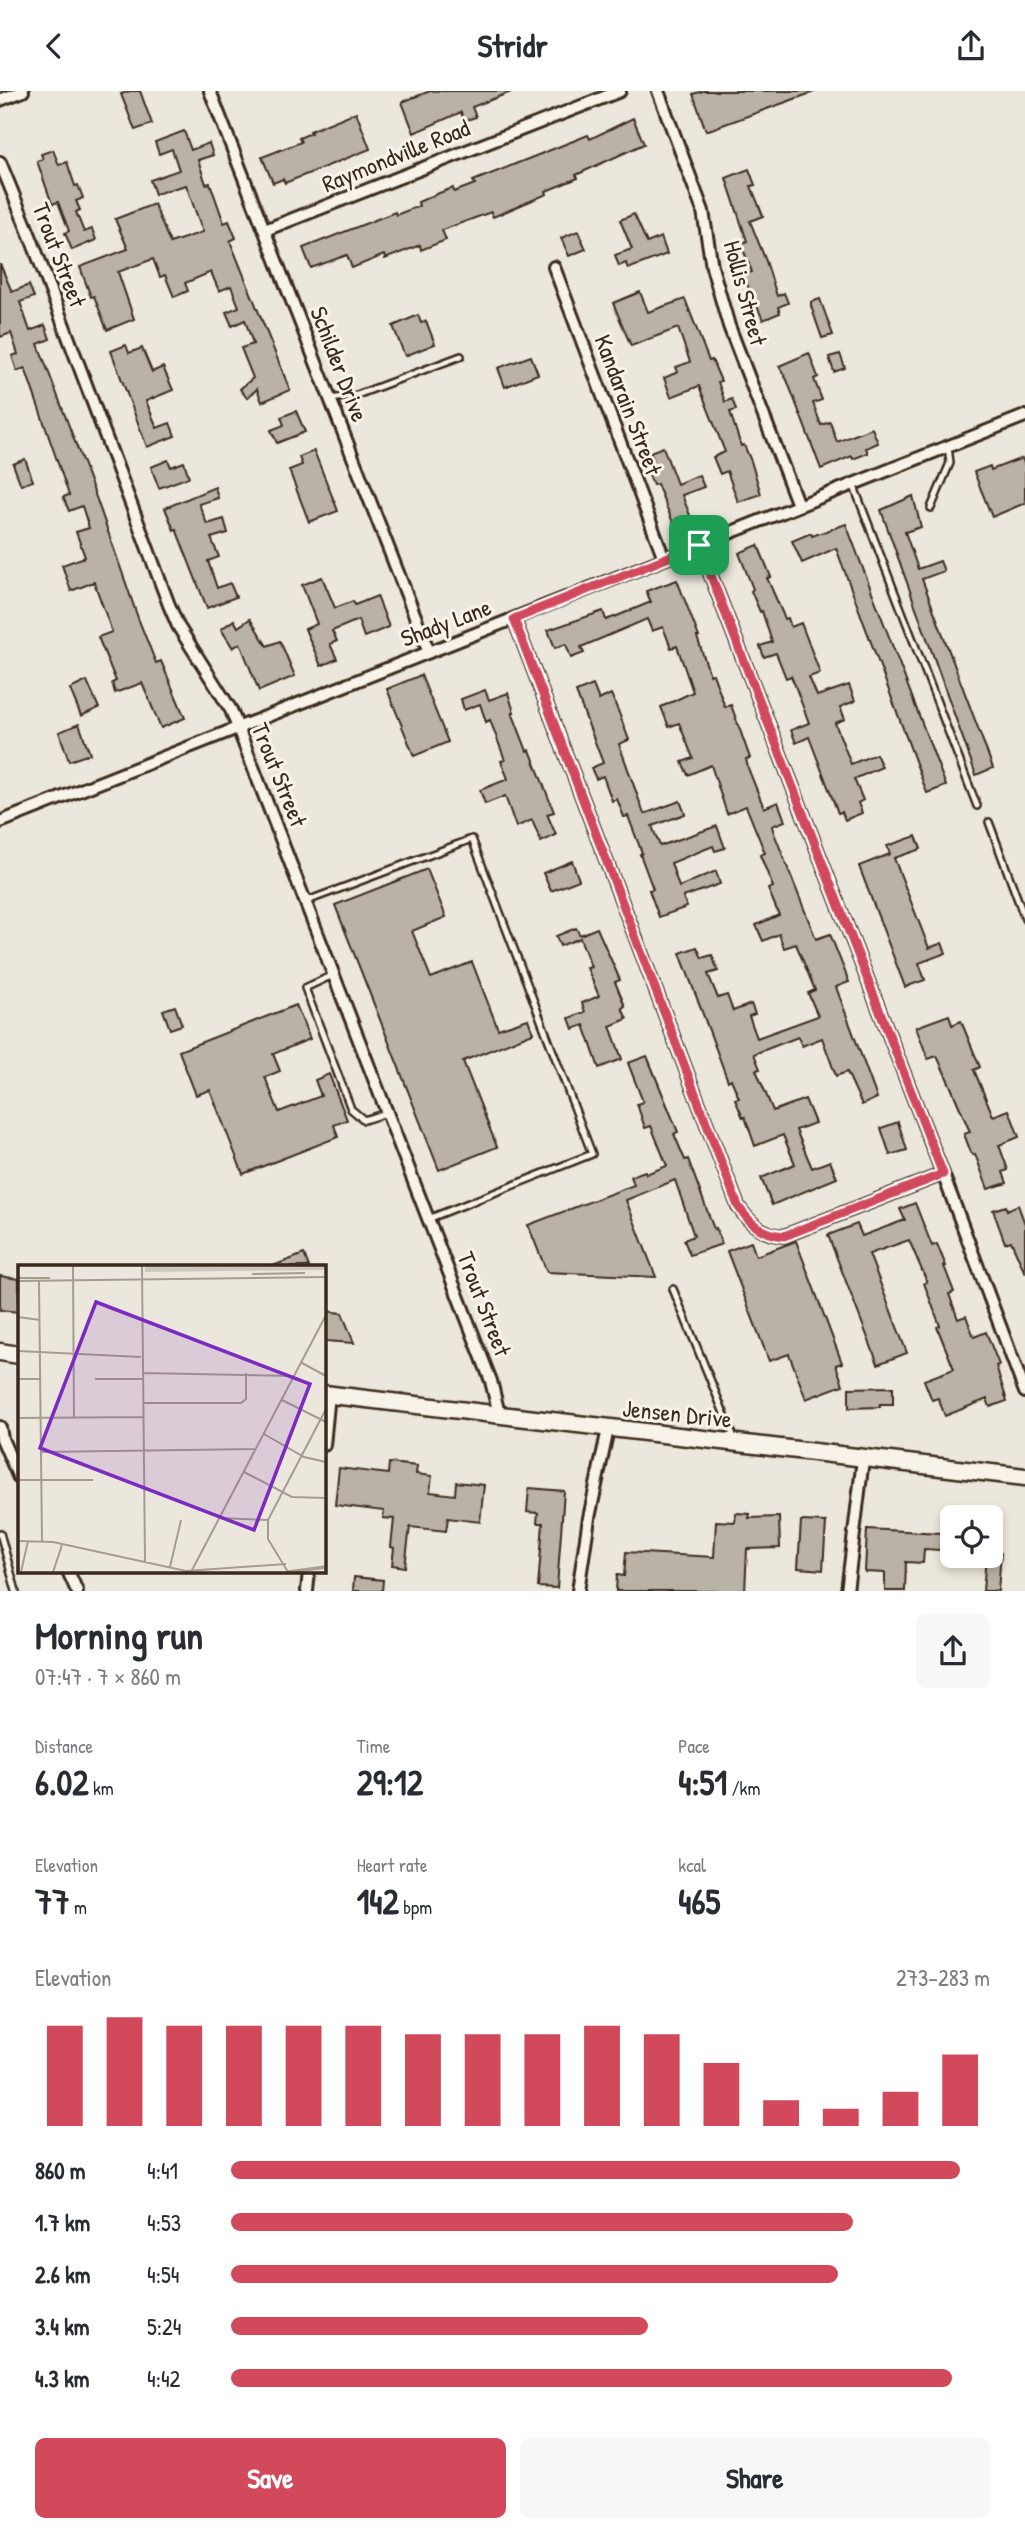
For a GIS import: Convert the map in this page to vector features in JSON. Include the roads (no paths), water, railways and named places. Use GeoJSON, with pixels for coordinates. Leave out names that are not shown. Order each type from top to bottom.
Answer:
{"type":"FeatureCollection","features":[{"type":"Feature","properties":{"kind":"main road"},"geometry":{"type":"LineString","coordinates":[[0,1352],[18,1355]]}},
{"type":"Feature","properties":{"kind":"main road","name":"Jensen Drive"},"geometry":{"type":"LineString","coordinates":[[327,1394],[1025,1477]]}},
{"type":"Feature","properties":{"kind":"street"},"geometry":{"type":"LineString","coordinates":[[0,100],[23,91]]}},
{"type":"Feature","properties":{"kind":"street","name":"Schilder Drive"},"geometry":{"type":"LineString","coordinates":[[210,91],[429,652]]}},
{"type":"Feature","properties":{"kind":"street","name":"Raymondville Road"},"geometry":{"type":"LineString","coordinates":[[265,230],[620,91]]}},
{"type":"Feature","properties":{"kind":"street","name":"Hollis Street"},"geometry":{"type":"LineString","coordinates":[[658,91],[703,211],[712,267],[729,326],[798,505]]}},
{"type":"Feature","properties":{"kind":"street","name":"Trout Street"},"geometry":{"type":"LineString","coordinates":[[0,162],[169,605],[178,626],[224,697],[307,901],[491,1381],[499,1414]]}},
{"type":"Feature","properties":{"kind":"street","name":"Kandarain Street"},"geometry":{"type":"LineString","coordinates":[[554,267],[664,558]]}},
{"type":"Feature","properties":{"kind":"street","name":"Shady Lane"},"geometry":{"type":"LineString","coordinates":[[0,822],[1025,416]]}},
{"type":"Feature","properties":{"kind":"street"},"geometry":{"type":"LineString","coordinates":[[699,545],[1025,1392]]}},
{"type":"Feature","properties":{"kind":"street"},"geometry":{"type":"LineString","coordinates":[[514,619],[738,1206],[746,1218],[764,1232],[784,1236],[943,1174]]}},
{"type":"Feature","properties":{"kind":"street"},"geometry":{"type":"LineString","coordinates":[[0,1427],[2,1439],[18,1476]]}},
{"type":"Feature","properties":{"kind":"street"},"geometry":{"type":"LineString","coordinates":[[578,1591],[589,1518],[608,1429]]}},
{"type":"Feature","properties":{"kind":"street"},"geometry":{"type":"LineString","coordinates":[[847,1591],[863,1459]]}},
{"type":"Feature","properties":{"kind":"street"},"geometry":{"type":"LineString","coordinates":[[69,1573],[77,1591]]}},
{"type":"Feature","properties":{"kind":"street"},"geometry":{"type":"LineString","coordinates":[[307,1591],[309,1573]]}},
{"type":"Feature","properties":{"kind":"lane"},"geometry":{"type":"LineString","coordinates":[[331,399],[357,395],[461,356]]}},
{"type":"Feature","properties":{"kind":"lane"},"geometry":{"type":"LineString","coordinates":[[931,508],[950,463],[947,446]]}},
{"type":"Feature","properties":{"kind":"lane"},"geometry":{"type":"LineString","coordinates":[[853,484],[977,806]]}},
{"type":"Feature","properties":{"kind":"lane"},"geometry":{"type":"LineString","coordinates":[[989,822],[1025,919]]}},
{"type":"Feature","properties":{"kind":"lane"},"geometry":{"type":"LineString","coordinates":[[307,901],[472,839],[592,1154],[428,1219]]}},
{"type":"Feature","properties":{"kind":"lane"},"geometry":{"type":"LineString","coordinates":[[335,974],[305,988],[314,1012],[351,1109],[364,1120],[387,1112]]}},
{"type":"Feature","properties":{"kind":"lane"},"geometry":{"type":"LineString","coordinates":[[673,1289],[737,1443]]}},
{"type":"Feature","properties":{"kind":"lane"},"geometry":{"type":"LineString","coordinates":[[0,1533],[16,1591]]}}]}
